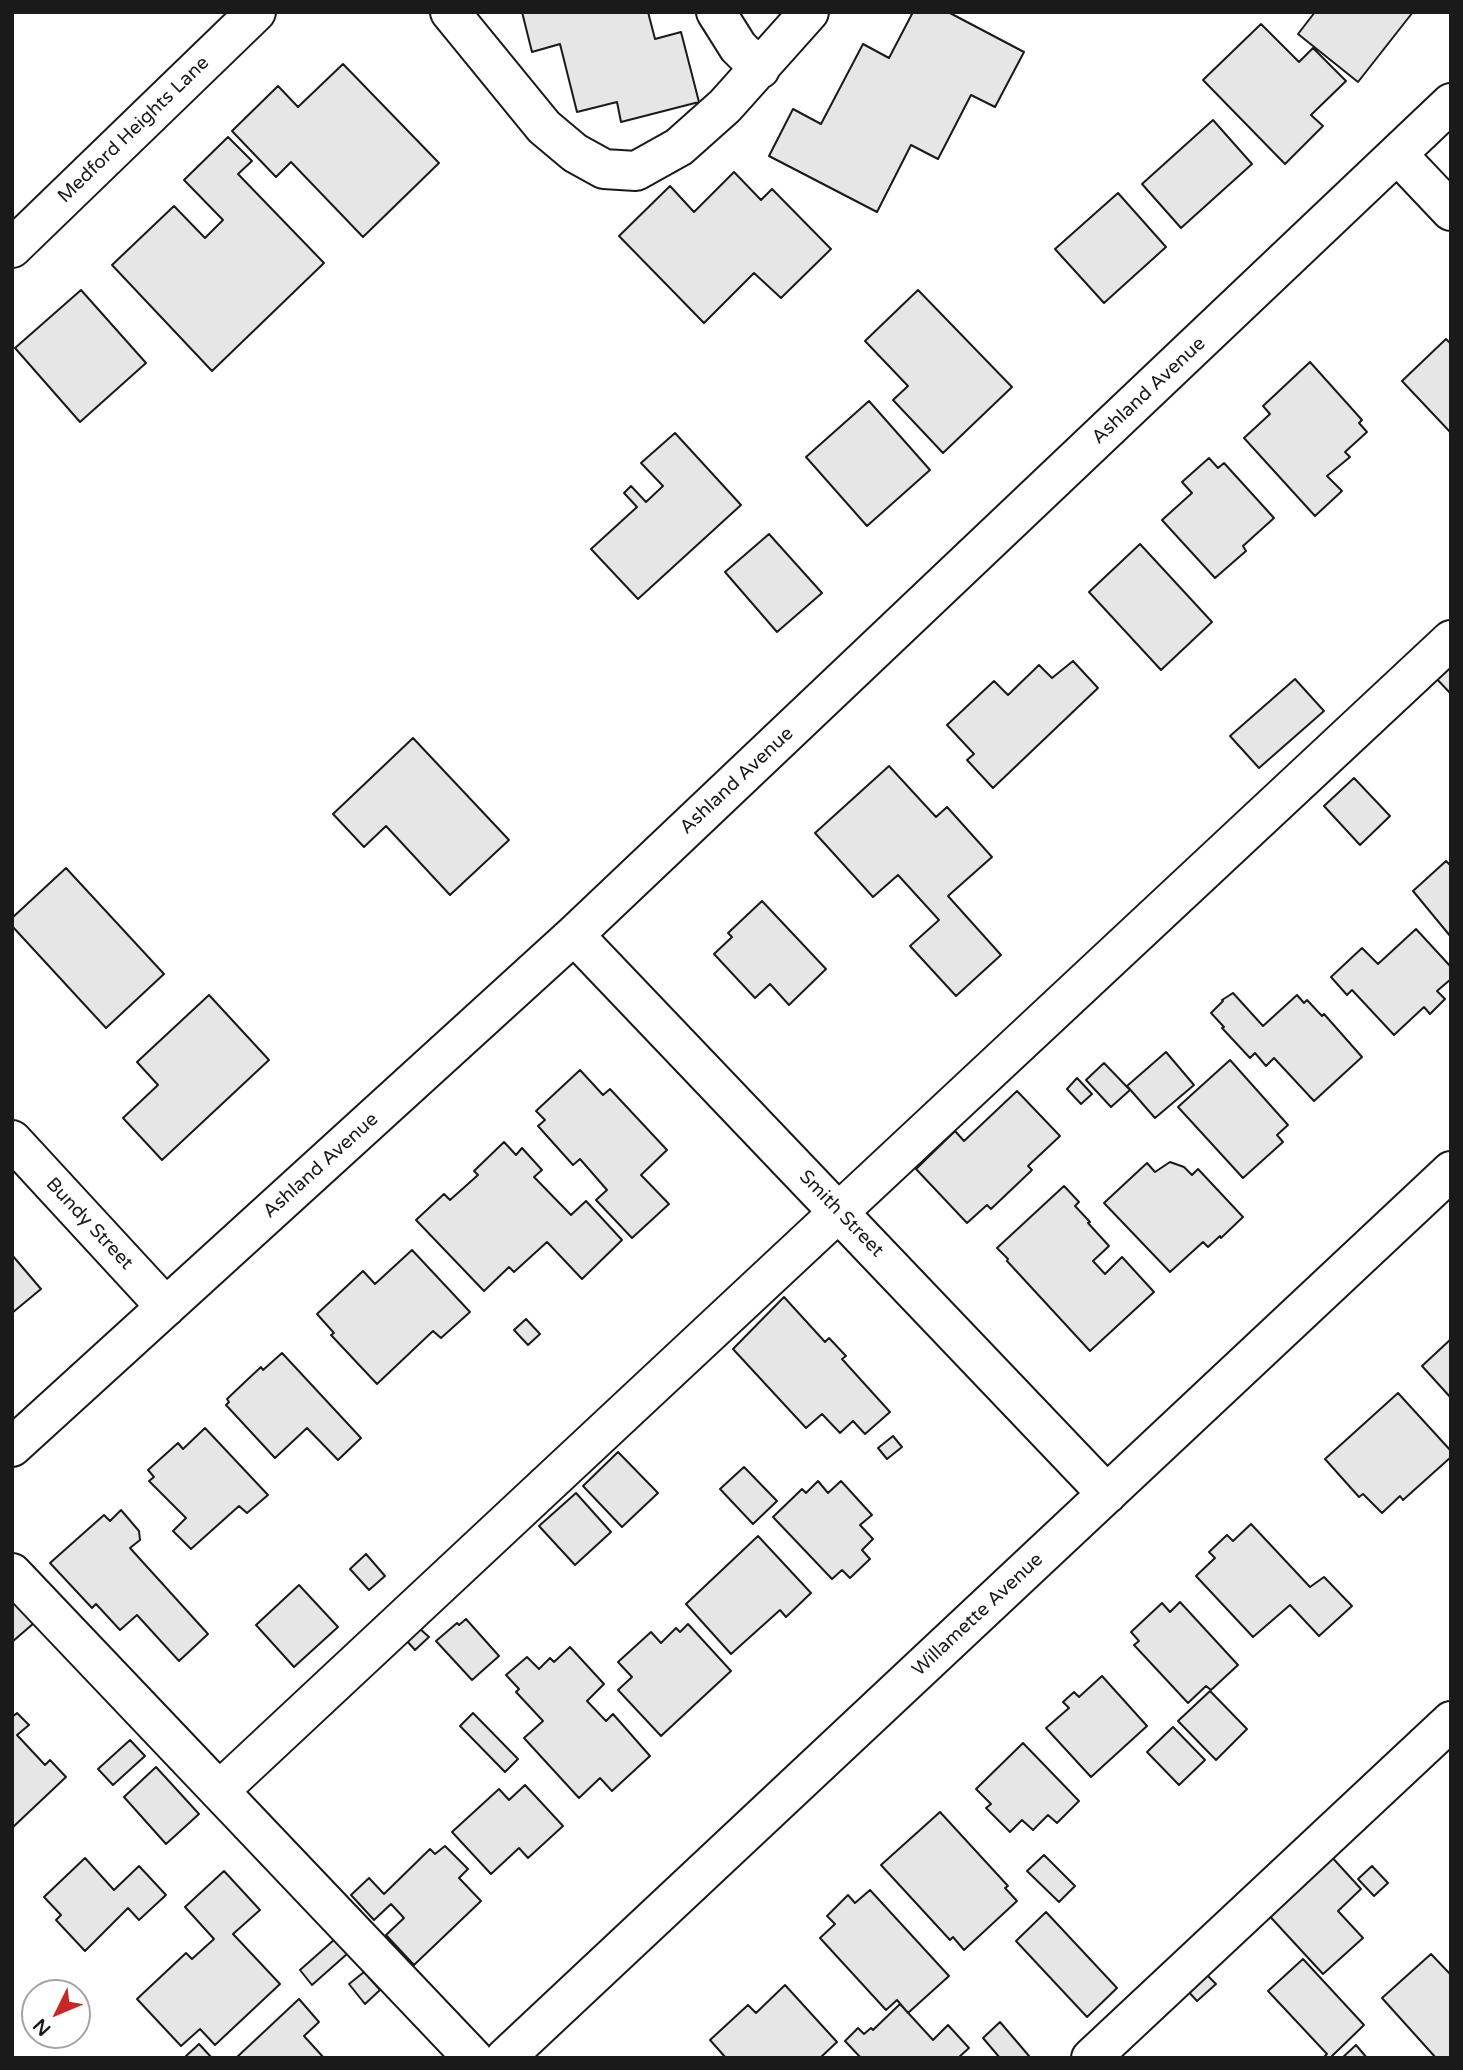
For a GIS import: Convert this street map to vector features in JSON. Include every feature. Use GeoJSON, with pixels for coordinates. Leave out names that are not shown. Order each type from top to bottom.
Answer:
{"type":"FeatureCollection","features":[{"type":"Feature","properties":{"kind":"street","name":"Medford Heights Lane"},"geometry":{"type":"LineString","coordinates":[[12,248],[257,12]]}},
{"type":"Feature","properties":{"kind":"street"},"geometry":{"type":"LineString","coordinates":[[450,12],[544,127],[575,153],[604,169],[636,171],[679,147],[725,106],[808,12]]}},
{"type":"Feature","properties":{"kind":"street"},"geometry":{"type":"LineString","coordinates":[[716,12],[738,47],[760,69]]}},
{"type":"Feature","properties":{"kind":"street","name":"Ashland Avenue"},"geometry":{"type":"LineString","coordinates":[[12,1447],[574,935],[1451,103]]}},
{"type":"Feature","properties":{"kind":"street"},"geometry":{"type":"LineString","coordinates":[[1398,155],[1451,211]]}},
{"type":"Feature","properties":{"kind":"street"},"geometry":{"type":"LineString","coordinates":[[219,1791],[1451,640]]}},
{"type":"Feature","properties":{"kind":"street","name":"Smith Street"},"geometry":{"type":"LineString","coordinates":[[574,935],[1107,1494]]}},
{"type":"Feature","properties":{"kind":"street","name":"Bundy Street"},"geometry":{"type":"LineString","coordinates":[[12,1140],[166,1307]]}},
{"type":"Feature","properties":{"kind":"street","name":"Willamette Avenue"},"geometry":{"type":"LineString","coordinates":[[505,2058],[1451,1171]]}},
{"type":"Feature","properties":{"kind":"street"},"geometry":{"type":"LineString","coordinates":[[12,1573],[473,2058]]}},
{"type":"Feature","properties":{"kind":"street"},"geometry":{"type":"LineString","coordinates":[[1091,2058],[1451,1721]]}},
{"type":"Feature","properties":{"kind":"building"},"geometry":{"type":"Polygon","coordinates":[[[522,12],[648,12],[655,39],[681,32],[699,102],[621,122],[617,102],[577,112],[560,44],[532,52],[522,12]]]}},
{"type":"Feature","properties":{"kind":"building"},"geometry":{"type":"Polygon","coordinates":[[[913,12],[948,12],[1024,52],[995,107],[971,95],[938,159],[911,145],[877,212],[769,156],[793,109],[821,124],[863,44],[889,58],[913,12]]]}},
{"type":"Feature","properties":{"kind":"building"},"geometry":{"type":"Polygon","coordinates":[[[1315,12],[1413,12],[1358,82],[1298,34],[1315,12]]]}},
{"type":"Feature","properties":{"kind":"building"},"geometry":{"type":"Polygon","coordinates":[[[1261,24],[1299,62],[1313,48],[1346,81],[1311,115],[1323,126],[1285,164],[1203,80],[1261,24]]]}},
{"type":"Feature","properties":{"kind":"building"},"geometry":{"type":"Polygon","coordinates":[[[343,64],[439,163],[363,237],[291,162],[276,177],[232,131],[278,86],[298,107],[343,64]]]}},
{"type":"Feature","properties":{"kind":"building"},"geometry":{"type":"Polygon","coordinates":[[[1213,120],[1252,164],[1181,228],[1142,184],[1213,120]]]}},
{"type":"Feature","properties":{"kind":"building"},"geometry":{"type":"Polygon","coordinates":[[[228,137],[252,161],[238,174],[324,263],[212,371],[112,265],[174,206],[205,238],[223,220],[184,180],[228,137]]]}},
{"type":"Feature","properties":{"kind":"building"},"geometry":{"type":"Polygon","coordinates":[[[734,172],[761,200],[772,189],[831,249],[781,298],[754,273],[704,323],[619,236],[670,186],[694,212],[734,172]]]}},
{"type":"Feature","properties":{"kind":"building"},"geometry":{"type":"Polygon","coordinates":[[[1118,193],[1166,247],[1104,303],[1055,249],[1118,193]]]}},
{"type":"Feature","properties":{"kind":"building"},"geometry":{"type":"Polygon","coordinates":[[[81,290],[146,363],[80,422],[15,348],[81,290]]]}},
{"type":"Feature","properties":{"kind":"building"},"geometry":{"type":"Polygon","coordinates":[[[918,290],[1012,387],[943,453],[893,400],[908,386],[865,341],[918,290]]]}},
{"type":"Feature","properties":{"kind":"building"},"geometry":{"type":"Polygon","coordinates":[[[1446,339],[1451,344],[1451,433],[1402,381],[1446,339]]]}},
{"type":"Feature","properties":{"kind":"building"},"geometry":{"type":"Polygon","coordinates":[[[1310,362],[1362,420],[1359,423],[1367,432],[1345,452],[1350,457],[1327,476],[1342,491],[1315,516],[1244,438],[1270,414],[1263,406],[1310,362]]]}},
{"type":"Feature","properties":{"kind":"building"},"geometry":{"type":"Polygon","coordinates":[[[869,401],[930,470],[867,526],[806,457],[869,401]]]}},
{"type":"Feature","properties":{"kind":"building"},"geometry":{"type":"Polygon","coordinates":[[[675,433],[741,505],[638,599],[591,549],[637,507],[624,493],[631,486],[646,502],[663,486],[641,463],[675,433]]]}},
{"type":"Feature","properties":{"kind":"building"},"geometry":{"type":"Polygon","coordinates":[[[1209,458],[1218,468],[1224,463],[1274,518],[1243,546],[1246,551],[1215,578],[1162,520],[1192,493],[1182,482],[1209,458]]]}},
{"type":"Feature","properties":{"kind":"building"},"geometry":{"type":"Polygon","coordinates":[[[769,534],[822,593],[777,632],[725,572],[769,534]]]}},
{"type":"Feature","properties":{"kind":"building"},"geometry":{"type":"Polygon","coordinates":[[[1140,544],[1212,622],[1161,670],[1089,592],[1140,544]]]}},
{"type":"Feature","properties":{"kind":"building"},"geometry":{"type":"Polygon","coordinates":[[[1073,661],[1098,688],[993,788],[967,760],[974,754],[947,725],[994,681],[1008,695],[1039,665],[1052,678],[1073,661]]]}},
{"type":"Feature","properties":{"kind":"building"},"geometry":{"type":"Polygon","coordinates":[[[1451,661],[1451,694],[1434,676],[1451,661]]]}},
{"type":"Feature","properties":{"kind":"building"},"geometry":{"type":"Polygon","coordinates":[[[1295,679],[1324,711],[1259,768],[1230,736],[1295,679]]]}},
{"type":"Feature","properties":{"kind":"building"},"geometry":{"type":"Polygon","coordinates":[[[413,738],[509,840],[450,895],[386,826],[364,847],[333,814],[413,738]]]}},
{"type":"Feature","properties":{"kind":"building"},"geometry":{"type":"Polygon","coordinates":[[[889,766],[936,817],[947,807],[992,857],[948,896],[1001,955],[956,996],[910,946],[939,920],[898,875],[873,897],[815,833],[889,766]]]}},
{"type":"Feature","properties":{"kind":"building"},"geometry":{"type":"Polygon","coordinates":[[[1354,778],[1390,816],[1360,845],[1324,806],[1354,778]]]}},
{"type":"Feature","properties":{"kind":"building"},"geometry":{"type":"Polygon","coordinates":[[[1446,861],[1451,866],[1451,937],[1413,891],[1446,861]]]}},
{"type":"Feature","properties":{"kind":"building"},"geometry":{"type":"Polygon","coordinates":[[[66,868],[164,974],[106,1028],[12,926],[12,918],[66,868]]]}},
{"type":"Feature","properties":{"kind":"building"},"geometry":{"type":"Polygon","coordinates":[[[762,901],[826,969],[789,1005],[770,984],[755,998],[714,954],[732,937],[728,933],[762,901]]]}},
{"type":"Feature","properties":{"kind":"building"},"geometry":{"type":"Polygon","coordinates":[[[1416,929],[1451,967],[1451,979],[1437,991],[1445,999],[1430,1014],[1424,1007],[1394,1035],[1352,990],[1347,995],[1331,977],[1362,948],[1378,964],[1416,929]]]}},
{"type":"Feature","properties":{"kind":"building"},"geometry":{"type":"Polygon","coordinates":[[[1233,993],[1263,1026],[1297,995],[1304,1003],[1307,1000],[1322,1016],[1324,1014],[1362,1057],[1314,1101],[1274,1058],[1266,1066],[1255,1053],[1250,1058],[1222,1028],[1224,1027],[1211,1013],[1222,1000],[1233,993]]]}},
{"type":"Feature","properties":{"kind":"building"},"geometry":{"type":"Polygon","coordinates":[[[209,995],[269,1060],[162,1160],[123,1118],[158,1085],[137,1062],[209,995]]]}},
{"type":"Feature","properties":{"kind":"building"},"geometry":{"type":"Polygon","coordinates":[[[1166,1052],[1194,1085],[1155,1118],[1127,1086],[1166,1052]]]}},
{"type":"Feature","properties":{"kind":"building"},"geometry":{"type":"Polygon","coordinates":[[[1230,1060],[1288,1125],[1277,1135],[1283,1142],[1243,1178],[1178,1107],[1230,1060]]]}},
{"type":"Feature","properties":{"kind":"building"},"geometry":{"type":"Polygon","coordinates":[[[1104,1063],[1130,1090],[1111,1107],[1086,1080],[1104,1063]]]}},
{"type":"Feature","properties":{"kind":"building"},"geometry":{"type":"Polygon","coordinates":[[[580,1070],[603,1095],[610,1089],[667,1150],[641,1175],[669,1204],[632,1238],[596,1200],[607,1190],[580,1159],[573,1165],[538,1126],[545,1120],[536,1111],[580,1070]]]}},
{"type":"Feature","properties":{"kind":"building"},"geometry":{"type":"Polygon","coordinates":[[[1077,1078],[1092,1094],[1081,1104],[1067,1089],[1077,1078]]]}},
{"type":"Feature","properties":{"kind":"building"},"geometry":{"type":"Polygon","coordinates":[[[1017,1091],[1060,1136],[1028,1166],[1032,1170],[991,1209],[987,1205],[967,1223],[916,1169],[955,1131],[964,1141],[1017,1091]]]}},
{"type":"Feature","properties":{"kind":"building"},"geometry":{"type":"Polygon","coordinates":[[[504,1142],[516,1155],[522,1148],[542,1170],[534,1177],[571,1215],[586,1201],[622,1240],[582,1279],[547,1242],[514,1272],[509,1267],[484,1291],[416,1220],[444,1194],[450,1200],[478,1175],[474,1171],[504,1142]]]}},
{"type":"Feature","properties":{"kind":"building"},"geometry":{"type":"Polygon","coordinates":[[[1170,1162],[1184,1167],[1192,1175],[1198,1169],[1243,1217],[1208,1247],[1203,1242],[1170,1272],[1104,1203],[1147,1163],[1155,1172],[1170,1162]]]}},
{"type":"Feature","properties":{"kind":"building"},"geometry":{"type":"Polygon","coordinates":[[[1064,1186],[1079,1202],[1075,1206],[1109,1246],[1093,1261],[1105,1274],[1122,1257],[1154,1292],[1090,1351],[997,1248],[1064,1186]]]}},
{"type":"Feature","properties":{"kind":"building"},"geometry":{"type":"Polygon","coordinates":[[[412,1250],[470,1312],[441,1338],[433,1331],[377,1384],[331,1335],[334,1333],[317,1314],[363,1271],[375,1284],[412,1250]]]}},
{"type":"Feature","properties":{"kind":"building"},"geometry":{"type":"Polygon","coordinates":[[[12,1255],[41,1289],[12,1313],[12,1255]]]}},
{"type":"Feature","properties":{"kind":"building"},"geometry":{"type":"Polygon","coordinates":[[[784,1297],[825,1342],[829,1338],[846,1356],[842,1359],[890,1412],[865,1434],[853,1421],[840,1433],[822,1414],[806,1428],[733,1349],[784,1297]]]}},
{"type":"Feature","properties":{"kind":"building"},"geometry":{"type":"Polygon","coordinates":[[[526,1319],[540,1334],[528,1345],[514,1330],[526,1319]]]}},
{"type":"Feature","properties":{"kind":"building"},"geometry":{"type":"Polygon","coordinates":[[[1451,1339],[1451,1398],[1422,1366],[1451,1339]]]}},
{"type":"Feature","properties":{"kind":"building"},"geometry":{"type":"Polygon","coordinates":[[[282,1353],[361,1438],[338,1460],[307,1428],[275,1458],[226,1405],[229,1402],[227,1399],[261,1367],[263,1370],[282,1353]]]}},
{"type":"Feature","properties":{"kind":"building"},"geometry":{"type":"Polygon","coordinates":[[[1398,1393],[1451,1451],[1451,1457],[1403,1500],[1400,1496],[1382,1513],[1363,1494],[1359,1497],[1325,1459],[1398,1393]]]}},
{"type":"Feature","properties":{"kind":"building"},"geometry":{"type":"Polygon","coordinates":[[[205,1428],[268,1495],[247,1513],[239,1506],[191,1549],[173,1531],[186,1518],[149,1481],[154,1477],[148,1470],[178,1443],[183,1449],[205,1428]]]}},
{"type":"Feature","properties":{"kind":"building"},"geometry":{"type":"Polygon","coordinates":[[[893,1436],[902,1447],[887,1459],[878,1448],[893,1436]]]}},
{"type":"Feature","properties":{"kind":"building"},"geometry":{"type":"Polygon","coordinates":[[[618,1452],[658,1493],[622,1527],[583,1486],[618,1452]]]}},
{"type":"Feature","properties":{"kind":"building"},"geometry":{"type":"Polygon","coordinates":[[[744,1467],[777,1501],[753,1524],[720,1489],[744,1467]]]}},
{"type":"Feature","properties":{"kind":"building"},"geometry":{"type":"Polygon","coordinates":[[[818,1481],[828,1493],[841,1481],[872,1515],[860,1525],[873,1539],[862,1550],[870,1559],[850,1578],[842,1570],[832,1579],[773,1517],[802,1489],[806,1493],[818,1481]]]}},
{"type":"Feature","properties":{"kind":"building"},"geometry":{"type":"Polygon","coordinates":[[[576,1493],[611,1532],[575,1565],[539,1526],[576,1493]]]}},
{"type":"Feature","properties":{"kind":"building"},"geometry":{"type":"Polygon","coordinates":[[[121,1510],[139,1531],[140,1540],[130,1548],[208,1634],[179,1661],[137,1615],[120,1630],[96,1604],[92,1608],[50,1563],[104,1515],[110,1521],[121,1510]]]}},
{"type":"Feature","properties":{"kind":"building"},"geometry":{"type":"Polygon","coordinates":[[[1251,1524],[1310,1587],[1324,1577],[1352,1606],[1319,1636],[1290,1605],[1253,1637],[1196,1576],[1215,1558],[1209,1552],[1227,1535],[1233,1541],[1251,1524]]]}},
{"type":"Feature","properties":{"kind":"building"},"geometry":{"type":"Polygon","coordinates":[[[758,1536],[811,1593],[786,1617],[780,1610],[731,1654],[686,1604],[758,1536]]]}},
{"type":"Feature","properties":{"kind":"building"},"geometry":{"type":"Polygon","coordinates":[[[366,1554],[385,1576],[369,1590],[350,1569],[366,1554]]]}},
{"type":"Feature","properties":{"kind":"building"},"geometry":{"type":"Polygon","coordinates":[[[299,1585],[338,1627],[294,1667],[256,1625],[299,1585]]]}},
{"type":"Feature","properties":{"kind":"building"},"geometry":{"type":"Polygon","coordinates":[[[12,1599],[34,1623],[12,1642],[12,1599]]]}},
{"type":"Feature","properties":{"kind":"building"},"geometry":{"type":"Polygon","coordinates":[[[1180,1602],[1238,1665],[1211,1690],[1206,1686],[1188,1703],[1134,1645],[1139,1641],[1131,1632],[1162,1603],[1170,1612],[1180,1602]]]}},
{"type":"Feature","properties":{"kind":"building"},"geometry":{"type":"Polygon","coordinates":[[[466,1619],[499,1656],[472,1680],[436,1641],[466,1619]]]}},
{"type":"Feature","properties":{"kind":"building"},"geometry":{"type":"Polygon","coordinates":[[[688,1624],[731,1671],[661,1736],[618,1690],[632,1677],[618,1662],[651,1632],[661,1643],[676,1628],[680,1632],[688,1624]]]}},
{"type":"Feature","properties":{"kind":"building"},"geometry":{"type":"Polygon","coordinates":[[[419,1628],[429,1637],[415,1650],[406,1640],[419,1628]]]}},
{"type":"Feature","properties":{"kind":"building"},"geometry":{"type":"Polygon","coordinates":[[[570,1647],[604,1684],[587,1701],[606,1721],[613,1714],[650,1756],[612,1791],[600,1778],[579,1798],[524,1738],[543,1721],[516,1692],[519,1689],[506,1675],[527,1657],[539,1669],[550,1658],[554,1662],[570,1647]]]}},
{"type":"Feature","properties":{"kind":"building"},"geometry":{"type":"Polygon","coordinates":[[[1102,1676],[1147,1726],[1091,1777],[1046,1728],[1069,1708],[1063,1702],[1074,1692],[1079,1697],[1102,1676]]]}},
{"type":"Feature","properties":{"kind":"building"},"geometry":{"type":"Polygon","coordinates":[[[1210,1691],[1247,1729],[1216,1760],[1178,1721],[1210,1691]]]}},
{"type":"Feature","properties":{"kind":"building"},"geometry":{"type":"Polygon","coordinates":[[[17,1713],[29,1725],[17,1735],[45,1765],[50,1760],[66,1777],[12,1828],[12,1717],[17,1713]]]}},
{"type":"Feature","properties":{"kind":"building"},"geometry":{"type":"Polygon","coordinates":[[[473,1713],[518,1759],[505,1772],[460,1726],[473,1713]]]}},
{"type":"Feature","properties":{"kind":"building"},"geometry":{"type":"Polygon","coordinates":[[[1173,1727],[1205,1760],[1179,1785],[1147,1752],[1173,1727]]]}},
{"type":"Feature","properties":{"kind":"building"},"geometry":{"type":"Polygon","coordinates":[[[130,1740],[145,1756],[113,1785],[98,1769],[130,1740]]]}},
{"type":"Feature","properties":{"kind":"building"},"geometry":{"type":"Polygon","coordinates":[[[1023,1743],[1079,1801],[1057,1823],[1048,1815],[1033,1830],[1022,1820],[1010,1832],[986,1808],[991,1804],[976,1789],[1023,1743]]]}},
{"type":"Feature","properties":{"kind":"building"},"geometry":{"type":"Polygon","coordinates":[[[156,1767],[199,1814],[166,1844],[124,1797],[156,1767]]]}},
{"type":"Feature","properties":{"kind":"building"},"geometry":{"type":"Polygon","coordinates":[[[525,1785],[563,1826],[528,1858],[519,1848],[491,1874],[452,1832],[499,1789],[509,1800],[525,1785]]]}},
{"type":"Feature","properties":{"kind":"building"},"geometry":{"type":"Polygon","coordinates":[[[940,1812],[1008,1886],[1005,1888],[1017,1901],[964,1950],[953,1937],[950,1940],[881,1865],[940,1812]]]}},
{"type":"Feature","properties":{"kind":"building"},"geometry":{"type":"Polygon","coordinates":[[[445,1846],[468,1869],[459,1878],[481,1901],[414,1965],[386,1935],[404,1918],[391,1904],[374,1920],[351,1895],[369,1878],[384,1894],[430,1849],[435,1854],[445,1846]]]}},
{"type":"Feature","properties":{"kind":"building"},"geometry":{"type":"Polygon","coordinates":[[[1329,1854],[1361,1889],[1338,1911],[1363,1938],[1323,1974],[1264,1910],[1329,1854]]]}},
{"type":"Feature","properties":{"kind":"building"},"geometry":{"type":"Polygon","coordinates":[[[1044,1855],[1075,1886],[1059,1902],[1027,1871],[1044,1855]]]}},
{"type":"Feature","properties":{"kind":"building"},"geometry":{"type":"Polygon","coordinates":[[[85,1858],[114,1890],[139,1866],[166,1895],[139,1920],[128,1908],[85,1951],[56,1920],[61,1915],[44,1897],[85,1858]]]}},
{"type":"Feature","properties":{"kind":"building"},"geometry":{"type":"Polygon","coordinates":[[[1372,1866],[1388,1883],[1374,1896],[1358,1879],[1372,1866]]]}},
{"type":"Feature","properties":{"kind":"building"},"geometry":{"type":"Polygon","coordinates":[[[224,1871],[260,1910],[233,1934],[280,1984],[215,2045],[200,2029],[181,2046],[137,1999],[186,1953],[192,1959],[214,1939],[185,1907],[224,1871]]]}},
{"type":"Feature","properties":{"kind":"building"},"geometry":{"type":"Polygon","coordinates":[[[870,1890],[949,1976],[908,2013],[897,2000],[886,2010],[820,1938],[835,1924],[827,1916],[848,1895],[855,1903],[870,1890]]]}},
{"type":"Feature","properties":{"kind":"building"},"geometry":{"type":"Polygon","coordinates":[[[1046,1912],[1117,1988],[1087,2017],[1016,1941],[1046,1912]]]}},
{"type":"Feature","properties":{"kind":"building"},"geometry":{"type":"Polygon","coordinates":[[[335,1939],[347,1954],[312,1985],[300,1970],[335,1939]]]}},
{"type":"Feature","properties":{"kind":"building"},"geometry":{"type":"Polygon","coordinates":[[[1431,1954],[1451,1975],[1451,2058],[1436,2058],[1382,1998],[1431,1954]]]}},
{"type":"Feature","properties":{"kind":"building"},"geometry":{"type":"Polygon","coordinates":[[[1303,1959],[1364,2025],[1332,2056],[1334,2058],[1323,2058],[1327,2054],[1268,1991],[1303,1959]]]}},
{"type":"Feature","properties":{"kind":"building"},"geometry":{"type":"Polygon","coordinates":[[[364,1972],[380,1990],[365,2004],[349,1984],[364,1972]]]}},
{"type":"Feature","properties":{"kind":"building"},"geometry":{"type":"Polygon","coordinates":[[[1205,1973],[1216,1984],[1197,2001],[1186,1989],[1205,1973]]]}},
{"type":"Feature","properties":{"kind":"building"},"geometry":{"type":"Polygon","coordinates":[[[785,1985],[837,2042],[820,2058],[726,2058],[710,2040],[748,2005],[756,2013],[785,1985]]]}},
{"type":"Feature","properties":{"kind":"building"},"geometry":{"type":"Polygon","coordinates":[[[299,1999],[319,2022],[304,2036],[324,2058],[236,2058],[299,1999]]]}},
{"type":"Feature","properties":{"kind":"building"},"geometry":{"type":"Polygon","coordinates":[[[900,2004],[933,2040],[948,2025],[969,2048],[958,2058],[861,2058],[845,2041],[858,2028],[864,2034],[871,2028],[873,2030],[900,2004]]]}},
{"type":"Feature","properties":{"kind":"building"},"geometry":{"type":"Polygon","coordinates":[[[1000,2022],[1029,2056],[1027,2058],[1000,2058],[983,2038],[1000,2022]]]}},
{"type":"Feature","properties":{"kind":"building"},"geometry":{"type":"Polygon","coordinates":[[[199,2044],[211,2057],[185,2058],[185,2057],[199,2044]]]}},
{"type":"Feature","properties":{"kind":"building"},"geometry":{"type":"Polygon","coordinates":[[[1356,2045],[1367,2058],[1342,2058],[1356,2045]]]}}]}
